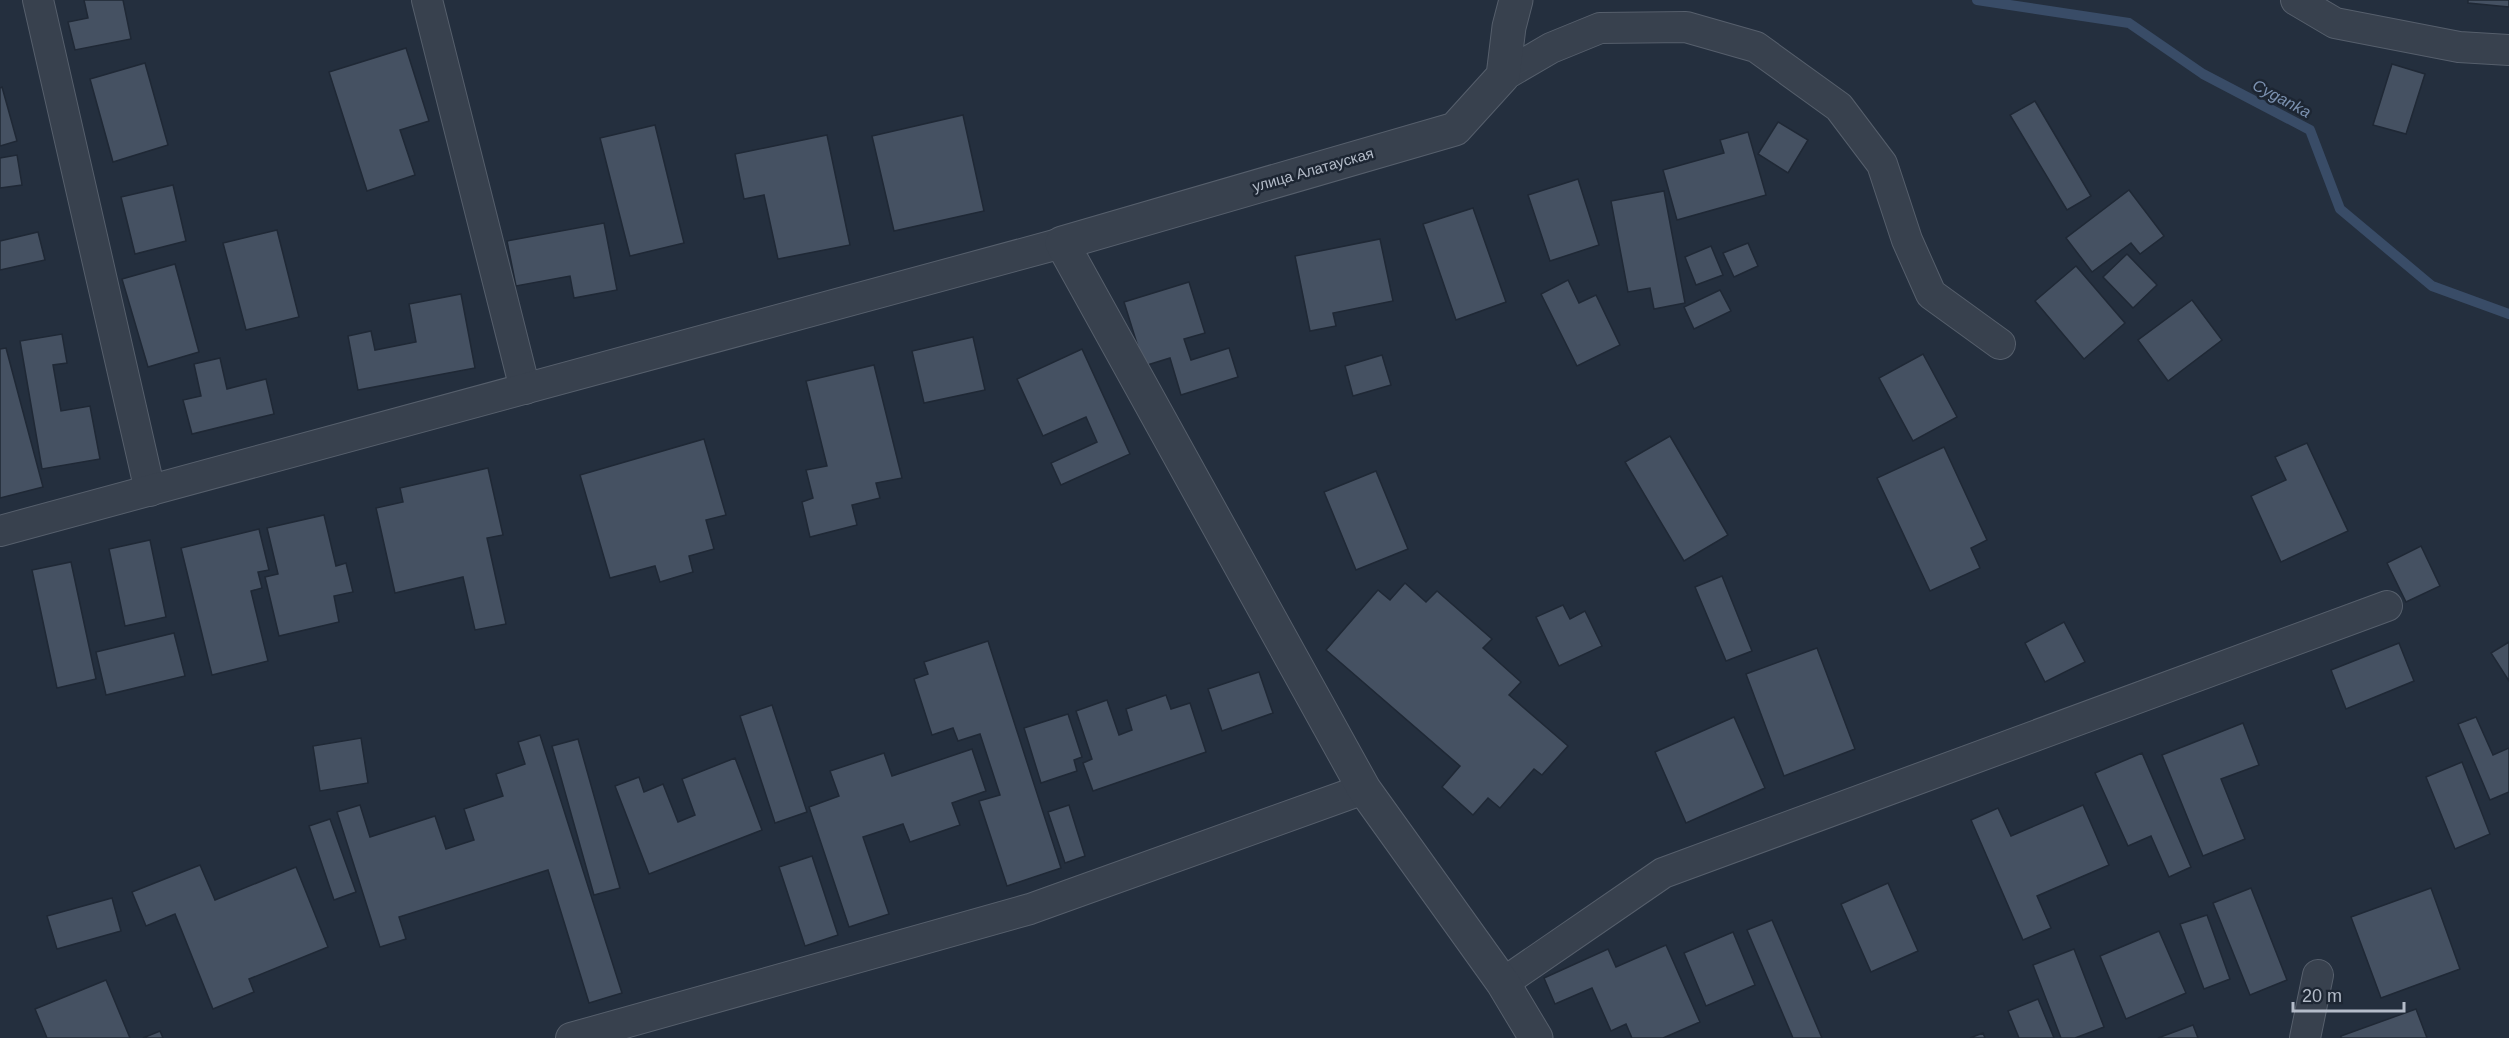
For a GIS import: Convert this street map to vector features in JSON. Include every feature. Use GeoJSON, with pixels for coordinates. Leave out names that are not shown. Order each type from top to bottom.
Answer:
{"type":"FeatureCollection","features":[{"type":"Feature","properties":{"kind":"street"},"geometry":{"type":"LineString","coordinates":[[38,0],[150,490]]}},
{"type":"Feature","properties":{"kind":"street"},"geometry":{"type":"LineString","coordinates":[[427,0],[525,389]]}},
{"type":"Feature","properties":{"kind":"street"},"geometry":{"type":"LineString","coordinates":[[1503,76],[1509,27],[1516,0]]}},
{"type":"Feature","properties":{"kind":"street"},"geometry":{"type":"LineString","coordinates":[[2296,0],[2335,23],[2459,47],[2509,50]]}},
{"type":"Feature","properties":{"kind":"street"},"geometry":{"type":"LineString","coordinates":[[1503,76],[1551,48],[1600,28],[1686,27],[1756,47],[1839,107],[1882,164],[1906,240],[1931,294],[2000,344]]}},
{"type":"Feature","properties":{"kind":"street","name":"улица Алатауская"},"geometry":{"type":"LineString","coordinates":[[1062,243],[1455,129],[1503,76]]}},
{"type":"Feature","properties":{"kind":"street"},"geometry":{"type":"LineString","coordinates":[[0,531],[1062,243],[1365,789],[1503,983],[1536,1038]]}},
{"type":"Feature","properties":{"kind":"street"},"geometry":{"type":"LineString","coordinates":[[1503,983],[1662,873],[2387,606]]}},
{"type":"Feature","properties":{"kind":"street"},"geometry":{"type":"LineString","coordinates":[[571,1038],[1030,909],[1365,789]]}},
{"type":"Feature","properties":{"kind":"street"},"geometry":{"type":"LineString","coordinates":[[2305,1038],[2318,975]]}},
{"type":"Feature","properties":{"kind":"building"},"geometry":{"type":"Polygon","coordinates":[[[84,0],[123,0],[131,39],[75,50],[68,22],[88,18],[84,0]]]}},
{"type":"Feature","properties":{"kind":"building"},"geometry":{"type":"Polygon","coordinates":[[[2468,0],[2509,0],[2509,7],[2468,3],[2468,0]]]}},
{"type":"Feature","properties":{"kind":"building"},"geometry":{"type":"Polygon","coordinates":[[[406,48],[429,121],[400,130],[415,175],[367,191],[329,72],[406,48]]]}},
{"type":"Feature","properties":{"kind":"building"},"geometry":{"type":"Polygon","coordinates":[[[145,63],[168,145],[113,162],[90,79],[145,63]]]}},
{"type":"Feature","properties":{"kind":"building"},"geometry":{"type":"Polygon","coordinates":[[[2392,64],[2425,74],[2406,134],[2373,125],[2392,64]]]}},
{"type":"Feature","properties":{"kind":"building"},"geometry":{"type":"Polygon","coordinates":[[[2,87],[17,141],[0,146],[0,88],[2,87]]]}},
{"type":"Feature","properties":{"kind":"building"},"geometry":{"type":"Polygon","coordinates":[[[2035,101],[2091,196],[2067,210],[2010,115],[2035,101]]]}},
{"type":"Feature","properties":{"kind":"building"},"geometry":{"type":"Polygon","coordinates":[[[963,115],[984,211],[894,231],[872,136],[963,115]]]}},
{"type":"Feature","properties":{"kind":"building"},"geometry":{"type":"Polygon","coordinates":[[[1778,122],[1808,140],[1788,173],[1758,154],[1778,122]]]}},
{"type":"Feature","properties":{"kind":"building"},"geometry":{"type":"Polygon","coordinates":[[[655,125],[684,243],[630,256],[600,138],[655,125]]]}},
{"type":"Feature","properties":{"kind":"building"},"geometry":{"type":"Polygon","coordinates":[[[1748,132],[1766,195],[1677,220],[1663,170],[1724,153],[1720,140],[1748,132]]]}},
{"type":"Feature","properties":{"kind":"building"},"geometry":{"type":"Polygon","coordinates":[[[827,135],[850,245],[778,259],[764,195],[744,199],[735,154],[827,135]]]}},
{"type":"Feature","properties":{"kind":"building"},"geometry":{"type":"Polygon","coordinates":[[[17,155],[22,185],[0,188],[0,158],[17,155]]]}},
{"type":"Feature","properties":{"kind":"building"},"geometry":{"type":"Polygon","coordinates":[[[1578,179],[1599,245],[1550,261],[1528,195],[1578,179]]]}},
{"type":"Feature","properties":{"kind":"building"},"geometry":{"type":"Polygon","coordinates":[[[173,185],[186,241],[135,254],[121,197],[173,185]]]}},
{"type":"Feature","properties":{"kind":"building"},"geometry":{"type":"Polygon","coordinates":[[[2129,190],[2164,236],[2140,254],[2131,243],[2092,272],[2066,238],[2129,190]]]}},
{"type":"Feature","properties":{"kind":"building"},"geometry":{"type":"Polygon","coordinates":[[[1664,191],[1685,303],[1654,309],[1650,288],[1628,292],[1611,201],[1664,191]]]}},
{"type":"Feature","properties":{"kind":"building"},"geometry":{"type":"Polygon","coordinates":[[[1473,208],[1506,302],[1456,320],[1423,224],[1473,208]]]}},
{"type":"Feature","properties":{"kind":"building"},"geometry":{"type":"Polygon","coordinates":[[[604,223],[617,290],[574,298],[570,276],[516,286],[507,241],[604,223]]]}},
{"type":"Feature","properties":{"kind":"building"},"geometry":{"type":"Polygon","coordinates":[[[277,230],[299,317],[246,330],[223,243],[277,230]]]}},
{"type":"Feature","properties":{"kind":"building"},"geometry":{"type":"Polygon","coordinates":[[[38,232],[45,260],[0,270],[0,241],[38,232]]]}},
{"type":"Feature","properties":{"kind":"building"},"geometry":{"type":"Polygon","coordinates":[[[1380,239],[1393,301],[1333,313],[1336,326],[1310,331],[1295,256],[1380,239]]]}},
{"type":"Feature","properties":{"kind":"building"},"geometry":{"type":"Polygon","coordinates":[[[1748,243],[1758,266],[1734,277],[1723,253],[1748,243]]]}},
{"type":"Feature","properties":{"kind":"building"},"geometry":{"type":"Polygon","coordinates":[[[1711,246],[1723,275],[1696,285],[1685,257],[1711,246]]]}},
{"type":"Feature","properties":{"kind":"building"},"geometry":{"type":"Polygon","coordinates":[[[2127,254],[2157,285],[2133,308],[2103,277],[2127,254]]]}},
{"type":"Feature","properties":{"kind":"building"},"geometry":{"type":"Polygon","coordinates":[[[175,264],[199,352],[148,367],[122,279],[175,264]]]}},
{"type":"Feature","properties":{"kind":"building"},"geometry":{"type":"Polygon","coordinates":[[[2076,266],[2125,323],[2084,359],[2035,301],[2076,266]]]}},
{"type":"Feature","properties":{"kind":"building"},"geometry":{"type":"Polygon","coordinates":[[[1568,280],[1579,303],[1596,295],[1620,345],[1577,366],[1541,294],[1568,280]]]}},
{"type":"Feature","properties":{"kind":"building"},"geometry":{"type":"Polygon","coordinates":[[[1189,282],[1205,333],[1184,339],[1191,360],[1229,348],[1238,377],[1181,395],[1170,358],[1144,366],[1124,302],[1189,282]]]}},
{"type":"Feature","properties":{"kind":"building"},"geometry":{"type":"Polygon","coordinates":[[[1720,290],[1731,311],[1694,329],[1684,307],[1720,290]]]}},
{"type":"Feature","properties":{"kind":"building"},"geometry":{"type":"Polygon","coordinates":[[[461,294],[475,368],[358,390],[348,336],[371,331],[375,350],[416,342],[409,304],[461,294]]]}},
{"type":"Feature","properties":{"kind":"building"},"geometry":{"type":"Polygon","coordinates":[[[2192,300],[2222,340],[2168,381],[2138,340],[2192,300]]]}},
{"type":"Feature","properties":{"kind":"building"},"geometry":{"type":"Polygon","coordinates":[[[62,334],[67,363],[53,365],[61,411],[90,406],[100,459],[42,469],[20,341],[62,334]]]}},
{"type":"Feature","properties":{"kind":"building"},"geometry":{"type":"Polygon","coordinates":[[[973,337],[985,390],[924,403],[912,351],[973,337]]]}},
{"type":"Feature","properties":{"kind":"building"},"geometry":{"type":"Polygon","coordinates":[[[6,348],[43,487],[0,498],[0,349],[6,348]]]}},
{"type":"Feature","properties":{"kind":"building"},"geometry":{"type":"Polygon","coordinates":[[[1082,349],[1130,454],[1061,485],[1051,463],[1097,442],[1086,417],[1043,436],[1017,379],[1082,349]]]}},
{"type":"Feature","properties":{"kind":"building"},"geometry":{"type":"Polygon","coordinates":[[[1923,354],[1957,417],[1913,441],[1879,378],[1923,354]]]}},
{"type":"Feature","properties":{"kind":"building"},"geometry":{"type":"Polygon","coordinates":[[[1382,355],[1391,385],[1353,396],[1345,366],[1382,355]]]}},
{"type":"Feature","properties":{"kind":"building"},"geometry":{"type":"Polygon","coordinates":[[[220,358],[227,389],[266,379],[274,414],[192,434],[183,400],[201,396],[194,364],[220,358]]]}},
{"type":"Feature","properties":{"kind":"building"},"geometry":{"type":"Polygon","coordinates":[[[874,365],[902,478],[876,483],[880,498],[852,505],[857,525],[810,537],[802,502],[813,498],[806,470],[827,466],[806,381],[874,365]]]}},
{"type":"Feature","properties":{"kind":"building"},"geometry":{"type":"Polygon","coordinates":[[[1670,436],[1728,535],[1684,561],[1625,462],[1670,436]]]}},
{"type":"Feature","properties":{"kind":"building"},"geometry":{"type":"Polygon","coordinates":[[[704,439],[726,515],[706,520],[714,549],[689,556],[693,572],[660,582],[655,566],[610,578],[580,475],[704,439]]]}},
{"type":"Feature","properties":{"kind":"building"},"geometry":{"type":"Polygon","coordinates":[[[2307,443],[2348,531],[2281,562],[2251,496],[2286,480],[2275,457],[2307,443]]]}},
{"type":"Feature","properties":{"kind":"building"},"geometry":{"type":"Polygon","coordinates":[[[1944,447],[1987,540],[1971,548],[1980,568],[1930,591],[1877,478],[1944,447]]]}},
{"type":"Feature","properties":{"kind":"building"},"geometry":{"type":"Polygon","coordinates":[[[488,468],[503,535],[487,538],[506,624],[475,630],[463,577],[395,593],[376,508],[403,502],[400,488],[488,468]]]}},
{"type":"Feature","properties":{"kind":"building"},"geometry":{"type":"Polygon","coordinates":[[[1376,471],[1408,549],[1356,570],[1324,492],[1376,471]]]}},
{"type":"Feature","properties":{"kind":"building"},"geometry":{"type":"Polygon","coordinates":[[[324,515],[336,566],[346,563],[353,592],[334,596],[339,622],[279,636],[265,577],[278,574],[267,528],[324,515]]]}},
{"type":"Feature","properties":{"kind":"building"},"geometry":{"type":"Polygon","coordinates":[[[259,529],[269,570],[258,572],[262,588],[251,591],[268,661],[212,675],[181,548],[259,529]]]}},
{"type":"Feature","properties":{"kind":"building"},"geometry":{"type":"Polygon","coordinates":[[[150,540],[166,617],[125,626],[109,549],[150,540]]]}},
{"type":"Feature","properties":{"kind":"building"},"geometry":{"type":"Polygon","coordinates":[[[2421,546],[2440,586],[2406,602],[2387,563],[2421,546]]]}},
{"type":"Feature","properties":{"kind":"building"},"geometry":{"type":"Polygon","coordinates":[[[71,562],[96,679],[57,688],[32,570],[71,562]]]}},
{"type":"Feature","properties":{"kind":"building"},"geometry":{"type":"Polygon","coordinates":[[[1722,576],[1752,651],[1726,661],[1695,587],[1722,576]]]}},
{"type":"Feature","properties":{"kind":"building"},"geometry":{"type":"Polygon","coordinates":[[[1405,583],[1426,602],[1437,591],[1492,639],[1483,648],[1521,682],[1509,695],[1568,746],[1542,775],[1534,769],[1500,808],[1488,798],[1473,815],[1442,787],[1460,766],[1326,650],[1378,590],[1390,600],[1405,583]]]}},
{"type":"Feature","properties":{"kind":"building"},"geometry":{"type":"Polygon","coordinates":[[[1563,605],[1570,619],[1585,611],[1602,646],[1559,666],[1536,617],[1563,605]]]}},
{"type":"Feature","properties":{"kind":"building"},"geometry":{"type":"Polygon","coordinates":[[[2064,622],[2085,662],[2045,682],[2025,643],[2064,622]]]}},
{"type":"Feature","properties":{"kind":"building"},"geometry":{"type":"Polygon","coordinates":[[[174,633],[185,676],[106,695],[96,652],[174,633]]]}},
{"type":"Feature","properties":{"kind":"building"},"geometry":{"type":"Polygon","coordinates":[[[988,641],[1061,868],[1007,886],[979,801],[1000,795],[980,734],[958,741],[953,728],[932,735],[914,679],[928,674],[924,662],[988,641]]]}},
{"type":"Feature","properties":{"kind":"building"},"geometry":{"type":"Polygon","coordinates":[[[2509,642],[2509,681],[2491,653],[2509,642]]]}},
{"type":"Feature","properties":{"kind":"building"},"geometry":{"type":"Polygon","coordinates":[[[2399,643],[2414,681],[2346,709],[2331,670],[2399,643]]]}},
{"type":"Feature","properties":{"kind":"building"},"geometry":{"type":"Polygon","coordinates":[[[1817,648],[1855,749],[1784,776],[1746,674],[1817,648]]]}},
{"type":"Feature","properties":{"kind":"building"},"geometry":{"type":"Polygon","coordinates":[[[1259,672],[1273,713],[1222,731],[1208,689],[1259,672]]]}},
{"type":"Feature","properties":{"kind":"building"},"geometry":{"type":"Polygon","coordinates":[[[1166,695],[1171,709],[1190,703],[1206,752],[1093,791],[1083,763],[1092,759],[1076,711],[1107,700],[1119,735],[1132,730],[1126,709],[1166,695]]]}},
{"type":"Feature","properties":{"kind":"building"},"geometry":{"type":"Polygon","coordinates":[[[772,705],[807,812],[775,823],[740,716],[772,705]]]}},
{"type":"Feature","properties":{"kind":"building"},"geometry":{"type":"Polygon","coordinates":[[[1068,714],[1082,757],[1074,760],[1077,771],[1041,783],[1024,728],[1068,714]]]}},
{"type":"Feature","properties":{"kind":"building"},"geometry":{"type":"Polygon","coordinates":[[[1734,717],[1765,788],[1686,823],[1655,752],[1734,717]]]}},
{"type":"Feature","properties":{"kind":"building"},"geometry":{"type":"Polygon","coordinates":[[[2476,717],[2493,755],[2509,748],[2509,792],[2490,800],[2458,724],[2476,717]]]}},
{"type":"Feature","properties":{"kind":"building"},"geometry":{"type":"Polygon","coordinates":[[[2243,723],[2259,765],[2221,779],[2245,839],[2203,856],[2162,755],[2243,723]]]}},
{"type":"Feature","properties":{"kind":"building"},"geometry":{"type":"Polygon","coordinates":[[[540,735],[622,993],[589,1003],[548,870],[399,917],[406,939],[380,947],[337,812],[360,805],[370,837],[435,816],[446,849],[474,840],[464,809],[503,796],[496,774],[525,764],[518,742],[540,735]]]}},
{"type":"Feature","properties":{"kind":"building"},"geometry":{"type":"Polygon","coordinates":[[[361,738],[368,783],[320,791],[313,746],[361,738]]]}},
{"type":"Feature","properties":{"kind":"building"},"geometry":{"type":"Polygon","coordinates":[[[578,739],[620,888],[594,895],[552,746],[578,739]]]}},
{"type":"Feature","properties":{"kind":"building"},"geometry":{"type":"Polygon","coordinates":[[[972,749],[986,791],[952,803],[960,825],[910,842],[903,824],[863,837],[889,914],[849,927],[809,807],[839,796],[830,771],[884,753],[892,776],[972,749]]]}},
{"type":"Feature","properties":{"kind":"building"},"geometry":{"type":"Polygon","coordinates":[[[2142,753],[2191,867],[2169,877],[2151,836],[2128,846],[2095,773],[2142,753]]]}},
{"type":"Feature","properties":{"kind":"building"},"geometry":{"type":"Polygon","coordinates":[[[735,758],[762,830],[649,874],[615,786],[639,777],[644,792],[663,784],[678,822],[695,815],[682,779],[735,758]]]}},
{"type":"Feature","properties":{"kind":"building"},"geometry":{"type":"Polygon","coordinates":[[[2462,762],[2490,834],[2455,849],[2426,777],[2462,762]]]}},
{"type":"Feature","properties":{"kind":"building"},"geometry":{"type":"Polygon","coordinates":[[[1069,805],[1085,856],[1065,863],[1048,812],[1069,805]]]}},
{"type":"Feature","properties":{"kind":"building"},"geometry":{"type":"Polygon","coordinates":[[[2083,805],[2109,865],[2037,896],[2051,928],[2023,940],[1971,820],[1998,808],[2011,836],[2083,805]]]}},
{"type":"Feature","properties":{"kind":"building"},"geometry":{"type":"Polygon","coordinates":[[[330,819],[356,892],[334,900],[309,826],[330,819]]]}},
{"type":"Feature","properties":{"kind":"building"},"geometry":{"type":"Polygon","coordinates":[[[812,856],[838,935],[805,946],[779,867],[812,856]]]}},
{"type":"Feature","properties":{"kind":"building"},"geometry":{"type":"Polygon","coordinates":[[[200,865],[215,900],[296,867],[328,947],[249,979],[254,992],[213,1009],[175,914],[146,926],[132,892],[200,865]]]}},
{"type":"Feature","properties":{"kind":"building"},"geometry":{"type":"Polygon","coordinates":[[[1888,883],[1918,951],[1871,972],[1841,904],[1888,883]]]}},
{"type":"Feature","properties":{"kind":"building"},"geometry":{"type":"Polygon","coordinates":[[[2251,888],[2287,980],[2250,995],[2213,903],[2251,888]]]}},
{"type":"Feature","properties":{"kind":"building"},"geometry":{"type":"Polygon","coordinates":[[[2431,888],[2460,969],[2381,998],[2351,917],[2431,888]]]}},
{"type":"Feature","properties":{"kind":"building"},"geometry":{"type":"Polygon","coordinates":[[[112,898],[121,931],[57,949],[47,916],[112,898]]]}},
{"type":"Feature","properties":{"kind":"building"},"geometry":{"type":"Polygon","coordinates":[[[2207,915],[2230,979],[2204,989],[2180,924],[2207,915]]]}},
{"type":"Feature","properties":{"kind":"building"},"geometry":{"type":"Polygon","coordinates":[[[1772,920],[1822,1038],[1793,1038],[1747,930],[1772,920]]]}},
{"type":"Feature","properties":{"kind":"building"},"geometry":{"type":"Polygon","coordinates":[[[2159,931],[2186,993],[2126,1019],[2100,956],[2159,931]]]}},
{"type":"Feature","properties":{"kind":"building"},"geometry":{"type":"Polygon","coordinates":[[[1733,932],[1755,985],[1706,1006],[1684,953],[1733,932]]]}},
{"type":"Feature","properties":{"kind":"building"},"geometry":{"type":"Polygon","coordinates":[[[1666,945],[1700,1022],[1663,1038],[1632,1038],[1626,1024],[1611,1031],[1592,988],[1555,1004],[1544,978],[1608,949],[1616,967],[1666,945]]]}},
{"type":"Feature","properties":{"kind":"building"},"geometry":{"type":"Polygon","coordinates":[[[2074,949],[2104,1027],[2075,1038],[2061,1038],[2033,965],[2074,949]]]}},
{"type":"Feature","properties":{"kind":"building"},"geometry":{"type":"Polygon","coordinates":[[[106,980],[130,1038],[47,1038],[35,1009],[106,980]]]}},
{"type":"Feature","properties":{"kind":"building"},"geometry":{"type":"Polygon","coordinates":[[[2038,999],[2054,1038],[2019,1038],[2008,1011],[2038,999]]]}},
{"type":"Feature","properties":{"kind":"building"},"geometry":{"type":"Polygon","coordinates":[[[2416,1009],[2427,1038],[2341,1038],[2341,1036],[2416,1009]]]}},
{"type":"Feature","properties":{"kind":"building"},"geometry":{"type":"Polygon","coordinates":[[[2193,1025],[2198,1038],[2158,1038],[2193,1025]]]}},
{"type":"Feature","properties":{"kind":"building"},"geometry":{"type":"Polygon","coordinates":[[[160,1031],[163,1038],[143,1038],[160,1031]]]}},
{"type":"Feature","properties":{"kind":"building"},"geometry":{"type":"Polygon","coordinates":[[[1983,1033],[1985,1038],[1970,1038],[1983,1033]]]}},
{"type":"Feature","properties":{"kind":"waterway","name":"Cyganka"},"geometry":{"type":"LineString","coordinates":[[1977,0],[2129,23],[2203,74],[2310,130],[2340,209],[2432,286],[2509,314]]}}]}
